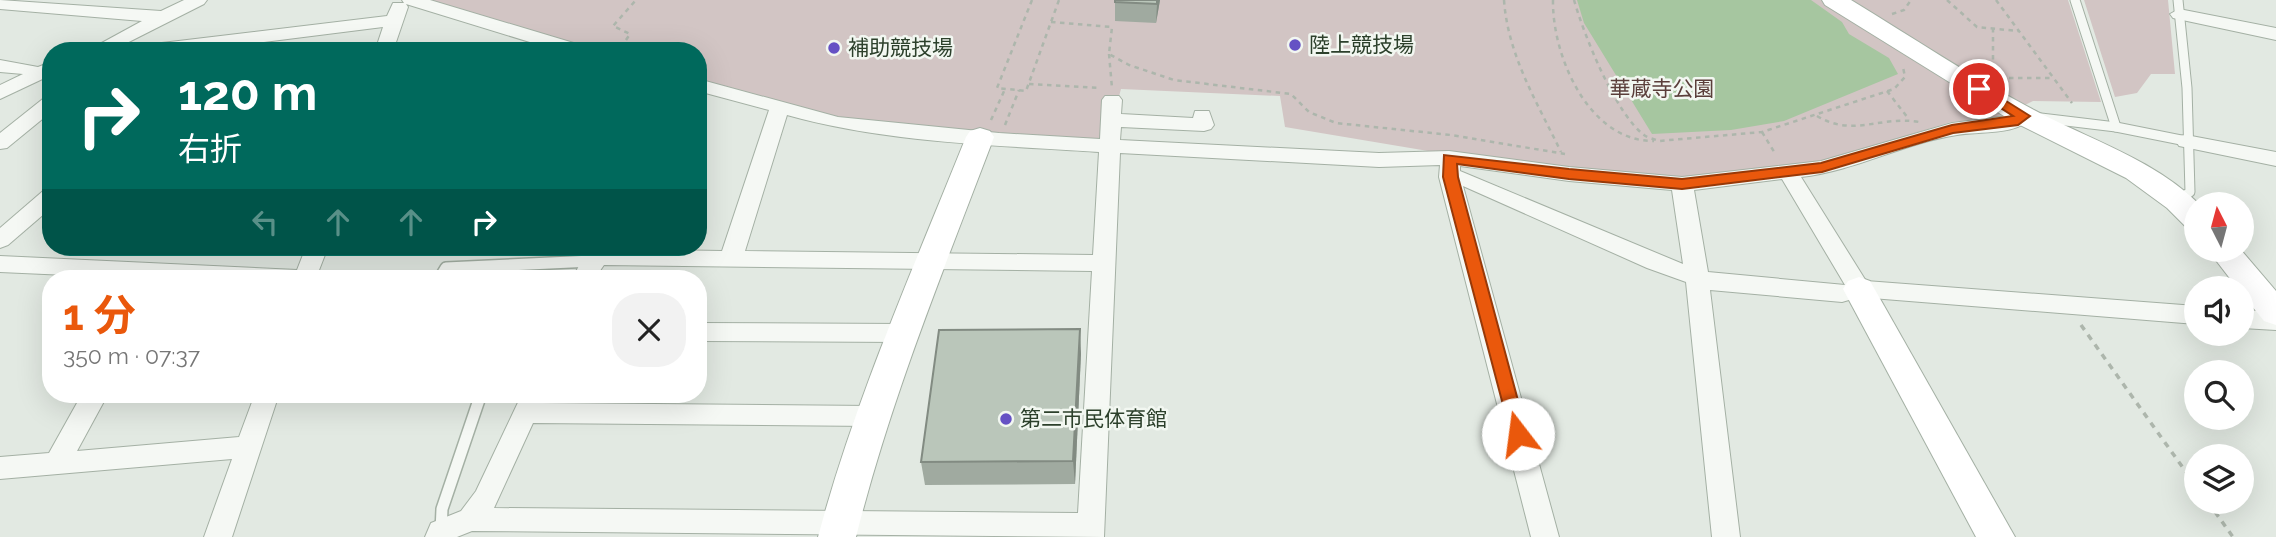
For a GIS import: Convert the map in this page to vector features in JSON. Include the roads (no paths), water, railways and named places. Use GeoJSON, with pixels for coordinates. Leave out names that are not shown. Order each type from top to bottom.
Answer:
{"type":"FeatureCollection","features":[{"type":"Feature","properties":{"kind":"street"},"geometry":{"type":"LineString","coordinates":[[114,42],[198,0]]}},
{"type":"Feature","properties":{"kind":"street"},"geometry":{"type":"LineString","coordinates":[[387,42],[402,0]]}},
{"type":"Feature","properties":{"kind":"street"},"geometry":{"type":"LineString","coordinates":[[411,0],[550,42]]}},
{"type":"Feature","properties":{"kind":"street"},"geometry":{"type":"LineString","coordinates":[[1834,0],[2023,116],[2132,169],[2184,206]]}},
{"type":"Feature","properties":{"kind":"street"},"geometry":{"type":"LineString","coordinates":[[0,4],[165,17]]}},
{"type":"Feature","properties":{"kind":"street"},"geometry":{"type":"LineString","coordinates":[[2179,7],[2276,34]]}},
{"type":"Feature","properties":{"kind":"street"},"geometry":{"type":"LineString","coordinates":[[245,42],[395,20]]}},
{"type":"Feature","properties":{"kind":"street"},"geometry":{"type":"LineString","coordinates":[[0,66],[42,71]]}},
{"type":"Feature","properties":{"kind":"street"},"geometry":{"type":"LineString","coordinates":[[0,93],[42,72]]}},
{"type":"Feature","properties":{"kind":"street"},"geometry":{"type":"LineString","coordinates":[[707,88],[838,123],[993,132],[1112,146],[1379,160],[1682,184],[1785,168],[1834,165],[1952,129],[2013,122],[2023,116]]}},
{"type":"Feature","properties":{"kind":"street"},"geometry":{"type":"LineString","coordinates":[[0,143],[42,109]]}},
{"type":"Feature","properties":{"kind":"street"},"geometry":{"type":"LineString","coordinates":[[731,258],[779,109]]}},
{"type":"Feature","properties":{"kind":"street"},"geometry":{"type":"LineString","coordinates":[[440,534],[471,519],[850,530],[1090,531],[1112,110],[1204,125],[1202,115]]}},
{"type":"Feature","properties":{"kind":"street"},"geometry":{"type":"LineString","coordinates":[[850,530],[856,463],[872,416],[903,333],[939,263],[993,132]]}},
{"type":"Feature","properties":{"kind":"street"},"geometry":{"type":"LineString","coordinates":[[2186,141],[2276,159]]}},
{"type":"Feature","properties":{"kind":"street"},"geometry":{"type":"LineString","coordinates":[[1450,167],[1463,178],[1696,278],[1753,288],[1842,294],[1859,289],[2184,314]]}},
{"type":"Feature","properties":{"kind":"street"},"geometry":{"type":"LineString","coordinates":[[1450,167],[1545,537]]}},
{"type":"Feature","properties":{"kind":"street"},"geometry":{"type":"LineString","coordinates":[[1785,168],[1859,289],[1996,537]]}},
{"type":"Feature","properties":{"kind":"street"},"geometry":{"type":"LineString","coordinates":[[1682,184],[1696,278],[1726,537]]}},
{"type":"Feature","properties":{"kind":"street"},"geometry":{"type":"LineString","coordinates":[[0,240],[42,204]]}},
{"type":"Feature","properties":{"kind":"street"},"geometry":{"type":"LineString","coordinates":[[588,270],[601,257],[1104,263]]}},
{"type":"Feature","properties":{"kind":"street"},"geometry":{"type":"LineString","coordinates":[[2233,262],[2276,313]]}},
{"type":"Feature","properties":{"kind":"street"},"geometry":{"type":"LineString","coordinates":[[850,530],[890,420],[939,263]]}},
{"type":"Feature","properties":{"kind":"street"},"geometry":{"type":"LineString","coordinates":[[0,264],[87,270]]}},
{"type":"Feature","properties":{"kind":"street"},"geometry":{"type":"LineString","coordinates":[[2254,320],[2276,321]]}},
{"type":"Feature","properties":{"kind":"street"},"geometry":{"type":"LineString","coordinates":[[707,332],[903,333]]}},
{"type":"Feature","properties":{"kind":"street"},"geometry":{"type":"LineString","coordinates":[[57,463],[89,403]]}},
{"type":"Feature","properties":{"kind":"street"},"geometry":{"type":"LineString","coordinates":[[218,537],[264,403]]}},
{"type":"Feature","properties":{"kind":"street"},"geometry":{"type":"LineString","coordinates":[[471,519],[486,498],[530,404],[872,416]]}},
{"type":"Feature","properties":{"kind":"street"},"geometry":{"type":"LineString","coordinates":[[0,468],[249,447]]}},
{"type":"Feature","properties":{"kind":"lane"},"geometry":{"type":"LineString","coordinates":[[2075,0],[2116,127]]}},
{"type":"Feature","properties":{"kind":"lane"},"geometry":{"type":"LineString","coordinates":[[2179,7],[2187,88],[2189,136],[2186,141],[2190,192]]}},
{"type":"Feature","properties":{"kind":"lane"},"geometry":{"type":"LineString","coordinates":[[2023,116],[2116,127],[2186,141]]}},
{"type":"Feature","properties":{"kind":"lane"},"geometry":{"type":"LineString","coordinates":[[445,270],[588,270]]}},
{"type":"Feature","properties":{"kind":"lane"},"geometry":{"type":"LineString","coordinates":[[440,534],[442,509],[478,403]]}},
{"type":"Feature","properties":{"kind":"place","name":"陸上競技場"},"geometry":{"type":"Point","coordinates":[1295,45]}},
{"type":"Feature","properties":{"kind":"place","name":"補助競技場"},"geometry":{"type":"Point","coordinates":[834,48]}},
{"type":"Feature","properties":{"kind":"place","name":"第二市民体育館"},"geometry":{"type":"Point","coordinates":[1006,419]}},
{"type":"Feature","properties":{"kind":"park label","name":"華蔵寺公園"},"geometry":{"type":"Point","coordinates":[1662,89]}}]}
